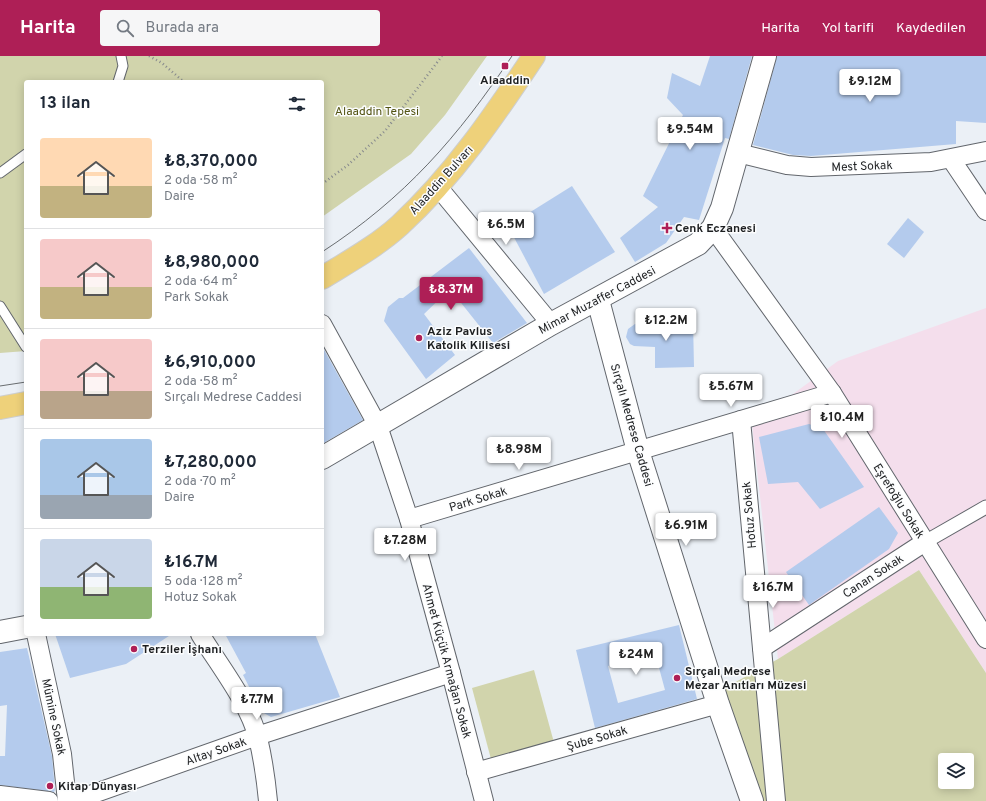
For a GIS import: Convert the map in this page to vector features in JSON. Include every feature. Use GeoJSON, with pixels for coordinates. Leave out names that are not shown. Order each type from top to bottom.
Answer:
{"type":"FeatureCollection","features":[{"type":"Feature","properties":{"kind":"main road","name":"Alaaddin Bulvarı"},"geometry":{"type":"LineString","coordinates":[[324,277],[353,259],[399,226],[438,187],[478,138],[534,56]]}},
{"type":"Feature","properties":{"kind":"main road"},"geometry":{"type":"LineString","coordinates":[[0,408],[24,403]]}},
{"type":"Feature","properties":{"kind":"street","name":"Mimar Muzaffer Caddesi"},"geometry":{"type":"LineString","coordinates":[[324,457],[551,324],[598,300],[698,244],[713,228],[722,208],[765,56]]}},
{"type":"Feature","properties":{"kind":"street","name":"Mest Sokak"},"geometry":{"type":"LineString","coordinates":[[738,153],[787,165],[811,167],[881,165],[951,159],[986,151]]}},
{"type":"Feature","properties":{"kind":"street"},"geometry":{"type":"LineString","coordinates":[[951,159],[986,211]]}},
{"type":"Feature","properties":{"kind":"street"},"geometry":{"type":"LineString","coordinates":[[438,187],[551,324]]}},
{"type":"Feature","properties":{"kind":"street","name":"Eşrefoğlu Sokak"},"geometry":{"type":"LineString","coordinates":[[713,228],[832,393],[986,638]]}},
{"type":"Feature","properties":{"kind":"street","name":"Sırçalı Medrese Caddesi"},"geometry":{"type":"LineString","coordinates":[[598,300],[638,451],[718,704],[752,801]]}},
{"type":"Feature","properties":{"kind":"street","name":"Ahmet Küçük Armağan Sokak"},"geometry":{"type":"LineString","coordinates":[[324,328],[378,426],[409,519],[452,673],[484,801]]}},
{"type":"Feature","properties":{"kind":"street","name":"Park Sokak"},"geometry":{"type":"LineString","coordinates":[[409,519],[832,393]]}},
{"type":"Feature","properties":{"kind":"street","name":"Hotuz Sokak"},"geometry":{"type":"LineString","coordinates":[[740,420],[776,801]]}},
{"type":"Feature","properties":{"kind":"street","name":"Canan Sokak"},"geometry":{"type":"LineString","coordinates":[[762,648],[925,542],[986,507]]}},
{"type":"Feature","properties":{"kind":"street"},"geometry":{"type":"LineString","coordinates":[[0,632],[24,627]]}},
{"type":"Feature","properties":{"kind":"street","name":"Mümine Sokak"},"geometry":{"type":"LineString","coordinates":[[36,636],[62,754],[67,801]]}},
{"type":"Feature","properties":{"kind":"street"},"geometry":{"type":"LineString","coordinates":[[201,636],[244,705],[257,736],[264,764],[268,801]]}},
{"type":"Feature","properties":{"kind":"street","name":"Altay Sokak"},"geometry":{"type":"LineString","coordinates":[[73,801],[257,736],[452,673]]}},
{"type":"Feature","properties":{"kind":"street","name":"Şube Sokak"},"geometry":{"type":"LineString","coordinates":[[476,772],[718,704]]}},
{"type":"Feature","properties":{"kind":"street"},"geometry":{"type":"LineString","coordinates":[[0,796],[21,800],[49,801]]}},
{"type":"Feature","properties":{"kind":"lane"},"geometry":{"type":"LineString","coordinates":[[119,80],[123,66],[121,56]]}},
{"type":"Feature","properties":{"kind":"lane"},"geometry":{"type":"LineString","coordinates":[[0,173],[24,155]]}},
{"type":"Feature","properties":{"kind":"lane"},"geometry":{"type":"LineString","coordinates":[[0,306],[24,344]]}},
{"type":"Feature","properties":{"kind":"path"},"geometry":{"type":"LineString","coordinates":[[149,56],[162,63],[182,80]]}},
{"type":"Feature","properties":{"kind":"path"},"geometry":{"type":"LineString","coordinates":[[324,183],[348,165],[385,131],[442,56]]}},
{"type":"Feature","properties":{"kind":"shaded area"},"geometry":{"type":"Polygon","coordinates":[[[986,308],[986,673],[919,570],[778,659],[752,424],[838,361],[986,308]]]}},
{"type":"Feature","properties":{"kind":"green space","name":"Alaaddin Tepesi"},"geometry":{"type":"Polygon","coordinates":[[[0,56],[487,56],[445,115],[411,154],[324,216],[324,80],[24,80],[24,351],[0,353],[0,56]]]}},
{"type":"Feature","properties":{"kind":"green space"},"geometry":{"type":"Polygon","coordinates":[[[919,570],[986,673],[986,801],[742,801],[710,696],[778,659],[919,570]]]}},
{"type":"Feature","properties":{"kind":"green space"},"geometry":{"type":"Polygon","coordinates":[[[534,670],[558,757],[495,774],[472,688],[534,670]]]}},
{"type":"Feature","properties":{"kind":"building"},"geometry":{"type":"Polygon","coordinates":[[[710,56],[752,56],[729,139],[725,138],[699,220],[684,217],[666,243],[635,262],[620,238],[658,207],[643,196],[683,115],[667,98],[672,73],[700,86],[710,56]]]}},
{"type":"Feature","properties":{"kind":"building"},"geometry":{"type":"Polygon","coordinates":[[[777,56],[986,56],[986,123],[956,121],[956,144],[811,156],[793,155],[753,145],[777,56]]]}},
{"type":"Feature","properties":{"kind":"building"},"geometry":{"type":"Polygon","coordinates":[[[572,186],[615,252],[544,294],[508,226],[572,186]]]}},
{"type":"Feature","properties":{"kind":"building"},"geometry":{"type":"Polygon","coordinates":[[[908,218],[924,232],[904,258],[887,244],[908,218]]]}},
{"type":"Feature","properties":{"kind":"building"},"geometry":{"type":"Polygon","coordinates":[[[469,248],[527,323],[493,343],[450,289],[424,314],[455,355],[426,379],[384,321],[388,307],[399,298],[403,298],[469,248]]]}},
{"type":"Feature","properties":{"kind":"building"},"geometry":{"type":"Polygon","coordinates":[[[693,321],[694,367],[655,368],[655,347],[634,346],[630,344],[626,337],[628,329],[635,324],[693,321]]]}},
{"type":"Feature","properties":{"kind":"building"},"geometry":{"type":"Polygon","coordinates":[[[324,350],[363,420],[324,443],[324,350]]]}},
{"type":"Feature","properties":{"kind":"building"},"geometry":{"type":"Polygon","coordinates":[[[809,424],[823,429],[864,487],[820,509],[798,482],[768,484],[759,437],[809,424]]]}},
{"type":"Feature","properties":{"kind":"building"},"geometry":{"type":"Polygon","coordinates":[[[879,507],[898,533],[889,549],[809,605],[786,572],[879,507]]]}},
{"type":"Feature","properties":{"kind":"building","name":"Sırçalı Medrese Mezar Anıtları Müzesi"},"geometry":{"type":"Polygon","coordinates":[[[679,625],[697,699],[595,728],[576,650],[679,625]],[[655,653],[608,666],[618,703],[665,690],[655,653]]]}},
{"type":"Feature","properties":{"kind":"building"},"geometry":{"type":"Polygon","coordinates":[[[56,636],[169,636],[126,664],[70,678],[56,636]]]}},
{"type":"Feature","properties":{"kind":"building"},"geometry":{"type":"Polygon","coordinates":[[[226,636],[316,636],[340,697],[271,717],[262,712],[243,675],[246,673],[226,636]]]}},
{"type":"Feature","properties":{"kind":"building"},"geometry":{"type":"Polygon","coordinates":[[[27,648],[52,756],[54,792],[0,785],[0,756],[5,756],[7,705],[0,706],[0,652],[27,648]]]}},
{"type":"Feature","properties":{"kind":"tram line"},"geometry":{"type":"LineString","coordinates":[[324,251],[379,210],[428,164],[471,113],[512,56]]}},
{"type":"Feature","properties":{"kind":"tram line"},"geometry":{"type":"LineString","coordinates":[[0,386],[24,382]]}},
{"type":"Feature","properties":{"kind":"place","name":"Alaaddin"},"geometry":{"type":"Point","coordinates":[505,66]}},
{"type":"Feature","properties":{"kind":"place","name":"Cenk Eczanesi"},"geometry":{"type":"Point","coordinates":[667,228]}},
{"type":"Feature","properties":{"kind":"place","name":"Aziz Pavlus Katolik Kilisesi"},"geometry":{"type":"Point","coordinates":[419,338]}},
{"type":"Feature","properties":{"kind":"place","name":"Terziler İşhanı"},"geometry":{"type":"Point","coordinates":[134,649]}},
{"type":"Feature","properties":{"kind":"place","name":"Sırçalı Medrese Mezar Anıtları Müzesi"},"geometry":{"type":"Point","coordinates":[677,678]}},
{"type":"Feature","properties":{"kind":"place","name":"Kitap Dünyası"},"geometry":{"type":"Point","coordinates":[50,786]}}]}
